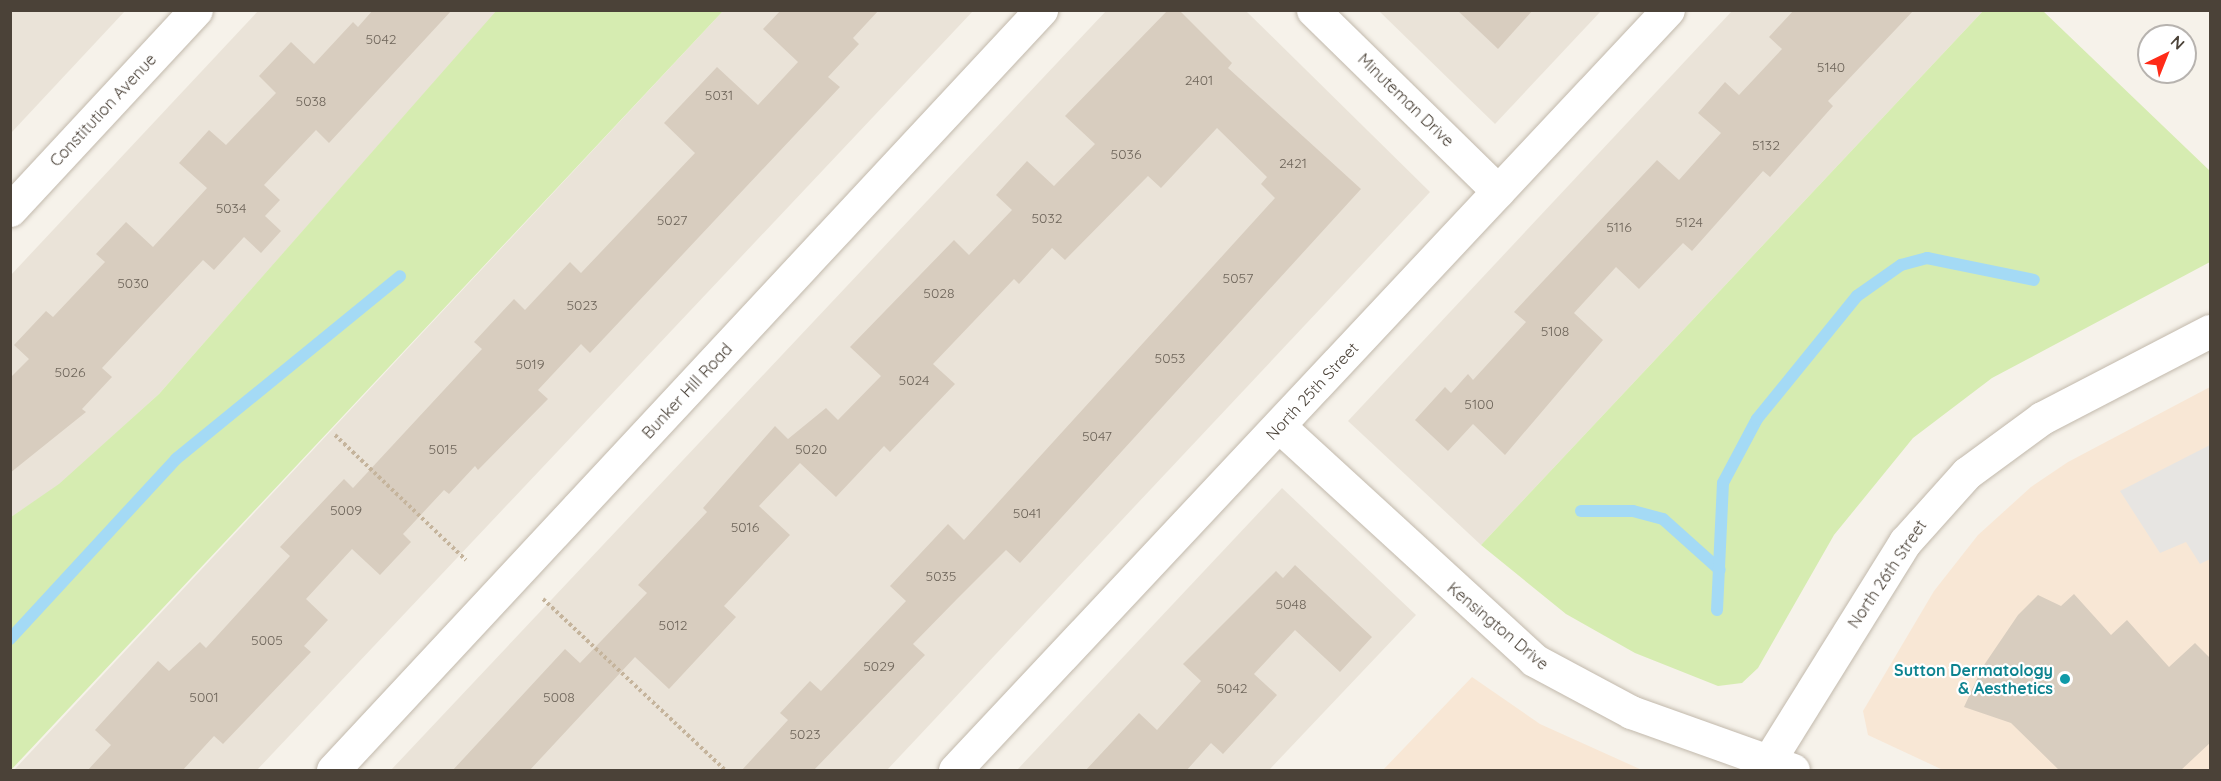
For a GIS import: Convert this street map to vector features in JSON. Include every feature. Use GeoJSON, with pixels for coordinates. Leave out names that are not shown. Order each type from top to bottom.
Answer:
{"type":"FeatureCollection","features":[{"type":"Feature","properties":{"kind":"street","name":"Constitution Avenue"},"geometry":{"type":"LineString","coordinates":[[10,210],[196,10]]}},
{"type":"Feature","properties":{"kind":"street","name":"Bunker Hill Road"},"geometry":{"type":"LineString","coordinates":[[333,771],[1041,10]]}},
{"type":"Feature","properties":{"kind":"street","name":"Minuteman Drive"},"geometry":{"type":"LineString","coordinates":[[1313,10],[1498,191]]}},
{"type":"Feature","properties":{"kind":"street","name":"North 25th Street"},"geometry":{"type":"LineString","coordinates":[[955,771],[1668,10]]}},
{"type":"Feature","properties":{"kind":"street","name":"North 26th Street"},"geometry":{"type":"LineString","coordinates":[[1775,767],[1905,542],[1967,472],[2042,418],[2211,331]]}},
{"type":"Feature","properties":{"kind":"street","name":"Kensington Drive"},"geometry":{"type":"LineString","coordinates":[[1279,426],[1534,660],[1631,712],[1775,767]]}},
{"type":"Feature","properties":{"kind":"path"},"geometry":{"type":"LineString","coordinates":[[335,435],[466,560]]}},
{"type":"Feature","properties":{"kind":"path"},"geometry":{"type":"LineString","coordinates":[[516,573],[725,771]]}},
{"type":"Feature","properties":{"kind":"shaded area"},"geometry":{"type":"Polygon","coordinates":[[[10,11],[125,11],[11,133],[10,11]]]}},
{"type":"Feature","properties":{"kind":"shaded area"},"geometry":{"type":"Polygon","coordinates":[[[258,11],[497,11],[159,394],[59,485],[11,517],[10,276],[258,11]]]}},
{"type":"Feature","properties":{"kind":"shaded area"},"geometry":{"type":"Polygon","coordinates":[[[723,11],[973,11],[257,770],[14,770],[723,11]]]}},
{"type":"Feature","properties":{"kind":"shaded area"},"geometry":{"type":"Polygon","coordinates":[[[1106,11],[1246,11],[1430,192],[887,770],[391,770],[1106,11]]]}},
{"type":"Feature","properties":{"kind":"shaded area"},"geometry":{"type":"Polygon","coordinates":[[[1379,11],[1601,11],[1495,124],[1379,11]]]}},
{"type":"Feature","properties":{"kind":"shaded area"},"geometry":{"type":"Polygon","coordinates":[[[1732,11],[1983,11],[1481,545],[1348,421],[1732,11]]]}},
{"type":"Feature","properties":{"kind":"shaded area"},"geometry":{"type":"Polygon","coordinates":[[[2210,387],[2210,770],[1943,770],[1868,735],[1863,711],[1934,591],[1978,535],[2031,487],[2068,462],[2210,387]]]}},
{"type":"Feature","properties":{"kind":"shaded area"},"geometry":{"type":"Polygon","coordinates":[[[2210,445],[2210,559],[2200,564],[2186,542],[2160,553],[2120,491],[2210,445]]]}},
{"type":"Feature","properties":{"kind":"shaded area"},"geometry":{"type":"Polygon","coordinates":[[[1282,488],[1416,615],[1269,770],[1017,770],[1282,488]]]}},
{"type":"Feature","properties":{"kind":"shaded area"},"geometry":{"type":"Polygon","coordinates":[[[1472,677],[1540,724],[1642,770],[1383,770],[1472,677]]]}},
{"type":"Feature","properties":{"kind":"green space"},"geometry":{"type":"Polygon","coordinates":[[[497,10],[723,11],[11,770],[11,517],[59,484],[159,394],[497,10]]]}},
{"type":"Feature","properties":{"kind":"green space"},"geometry":{"type":"Polygon","coordinates":[[[1983,11],[2043,11],[2210,171],[2210,262],[1992,378],[1913,438],[1834,535],[1758,668],[1742,683],[1718,686],[1635,653],[1566,614],[1481,545],[1983,11]]]}},
{"type":"Feature","properties":{"kind":"building"},"geometry":{"type":"Polygon","coordinates":[[[373,10],[452,10],[329,143],[316,130],[264,185],[280,200],[265,216],[281,231],[261,253],[244,237],[214,270],[203,260],[102,368],[112,377],[82,409],[86,412],[10,473],[10,378],[29,359],[14,345],[46,311],[53,317],[105,262],[96,254],[126,222],[153,247],[207,188],[179,163],[209,130],[226,145],[276,93],[259,76],[291,42],[314,64],[353,22],[358,27],[373,10]]]}},
{"type":"Feature","properties":{"kind":"building"},"geometry":{"type":"Polygon","coordinates":[[[781,10],[879,10],[853,38],[859,44],[828,77],[840,87],[590,353],[581,344],[538,390],[548,399],[478,470],[475,466],[449,494],[444,490],[403,534],[411,542],[380,575],[352,549],[306,599],[328,620],[304,646],[311,652],[223,744],[214,736],[182,771],[87,771],[111,745],[95,730],[158,661],[169,671],[200,642],[206,648],[290,556],[280,547],[344,479],[353,488],[482,349],[474,342],[514,299],[525,310],[570,262],[581,273],[695,153],[664,123],[717,67],[758,105],[798,62],[763,29],[781,10]]]}},
{"type":"Feature","properties":{"kind":"building"},"geometry":{"type":"Polygon","coordinates":[[[1168,10],[1179,10],[1232,63],[1228,68],[1361,189],[1020,563],[1006,550],[957,599],[913,644],[925,655],[813,771],[741,771],[788,720],[780,713],[810,681],[821,691],[906,601],[890,586],[948,524],[964,540],[1275,198],[1261,184],[1267,177],[1217,128],[1161,188],[1148,176],[1065,260],[1052,248],[1019,284],[1014,279],[933,364],[955,384],[890,452],[884,446],[836,497],[800,463],[759,506],[790,535],[724,606],[736,617],[669,689],[635,657],[529,771],[452,771],[565,649],[580,663],[647,593],[638,585],[707,512],[703,508],[775,426],[788,439],[826,408],[838,420],[881,376],[850,347],[954,240],[969,255],[1012,210],[996,195],[1027,161],[1054,186],[1095,144],[1065,116],[1168,10]]]}},
{"type":"Feature","properties":{"kind":"building"},"geometry":{"type":"Polygon","coordinates":[[[1457,10],[1533,10],[1498,49],[1457,10]]]}},
{"type":"Feature","properties":{"kind":"building"},"geometry":{"type":"Polygon","coordinates":[[[1794,10],[1914,10],[1828,101],[1833,106],[1770,177],[1763,171],[1692,251],[1683,243],[1639,289],[1616,267],[1574,313],[1603,340],[1505,455],[1473,424],[1448,451],[1415,420],[1445,387],[1451,393],[1468,374],[1473,380],[1526,322],[1514,312],[1657,160],[1679,180],[1721,133],[1698,113],[1725,82],[1739,95],[1782,49],[1769,37],[1794,10]]]}},
{"type":"Feature","properties":{"kind":"building"},"geometry":{"type":"Polygon","coordinates":[[[1295,565],[1372,637],[1340,672],[1295,630],[1254,674],[1277,695],[1223,754],[1211,743],[1186,771],[1085,771],[1139,713],[1157,730],[1201,681],[1183,664],[1276,571],[1283,578],[1295,565]]]}},
{"type":"Feature","properties":{"kind":"building","name":"Sutton Dermatology & Aesthetics"},"geometry":{"type":"Polygon","coordinates":[[[2074,594],[2111,635],[2127,620],[2169,667],[2195,643],[2211,659],[2211,742],[2180,771],[2060,771],[2011,723],[1964,707],[1982,668],[2018,615],[2038,595],[2061,606],[2074,594]]]}},
{"type":"Feature","properties":{"kind":"waterway"},"geometry":{"type":"LineString","coordinates":[[1717,610],[1723,483],[1757,419],[1857,296],[1901,265],[1927,258],[2034,280]]}},
{"type":"Feature","properties":{"kind":"waterway"},"geometry":{"type":"LineString","coordinates":[[10,639],[176,459],[400,276]]}},
{"type":"Feature","properties":{"kind":"waterway"},"geometry":{"type":"LineString","coordinates":[[1581,511],[1633,511],[1663,519],[1720,570]]}},
{"type":"Feature","properties":{"kind":"place","name":"Sutton Dermatology & Aesthetics"},"geometry":{"type":"Point","coordinates":[2065,679]}}]}
